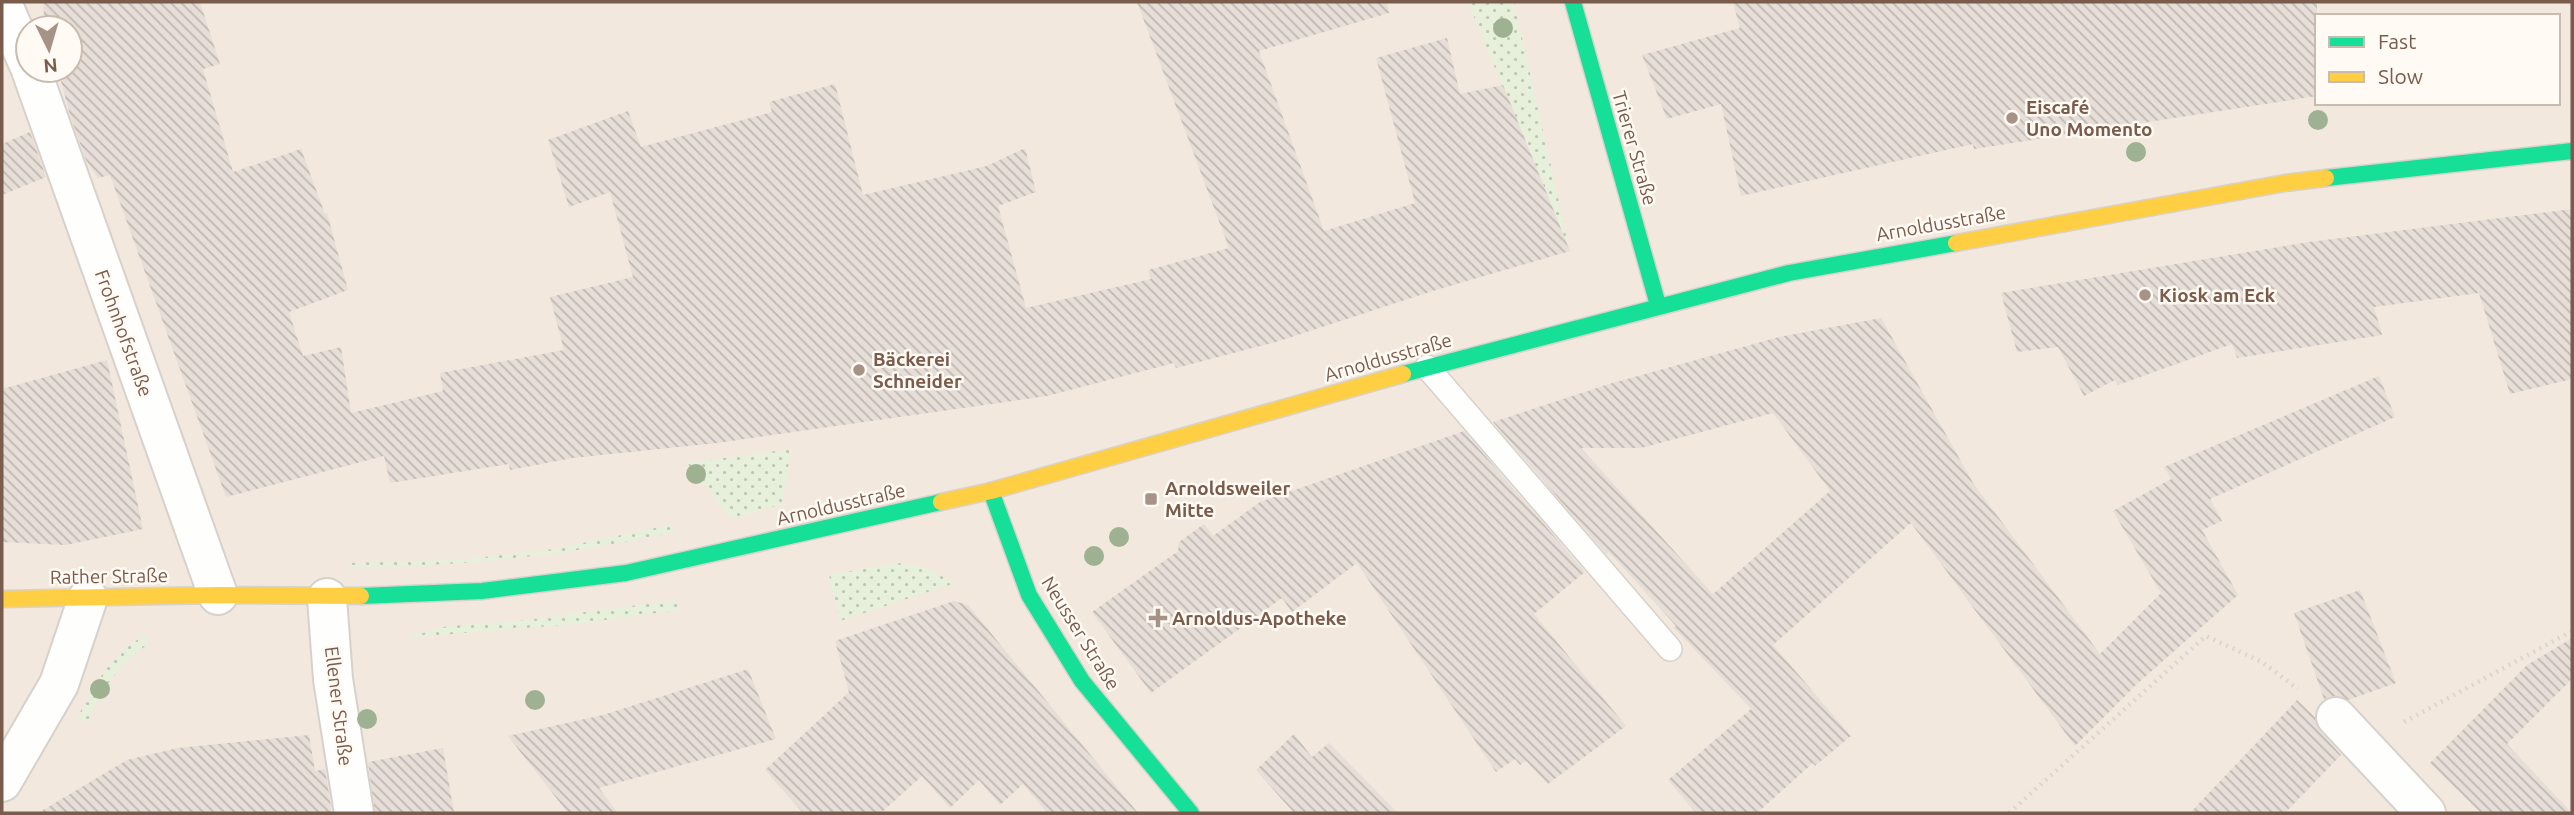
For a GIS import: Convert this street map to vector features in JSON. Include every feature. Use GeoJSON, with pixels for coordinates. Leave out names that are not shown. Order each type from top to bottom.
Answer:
{"type":"FeatureCollection","features":[{"type":"Feature","properties":{"kind":"main road","name":"Trierer Straße"},"geometry":{"type":"LineString","coordinates":[[1573,2],[1658,305]]}},
{"type":"Feature","properties":{"kind":"main road","name":"Arnoldusstraße"},"geometry":{"type":"LineString","coordinates":[[218,595],[327,598],[482,591],[626,573],[991,491],[1427,367],[1789,273],[2285,183],[2572,150]]}},
{"type":"Feature","properties":{"kind":"main road","name":"Neusser Straße"},"geometry":{"type":"LineString","coordinates":[[991,491],[1029,595],[1082,681],[1191,813]]}},
{"type":"Feature","properties":{"kind":"main road","name":"Rather Straße"},"geometry":{"type":"LineString","coordinates":[[2,599],[218,595]]}},
{"type":"Feature","properties":{"kind":"street"},"geometry":{"type":"LineString","coordinates":[[2,3],[14,31]]}},
{"type":"Feature","properties":{"kind":"street","name":"Frohnhofstraße"},"geometry":{"type":"LineString","coordinates":[[35,84],[218,595]]}},
{"type":"Feature","properties":{"kind":"street"},"geometry":{"type":"LineString","coordinates":[[2,782],[59,684],[88,598]]}},
{"type":"Feature","properties":{"kind":"street","name":"Ellener Straße"},"geometry":{"type":"LineString","coordinates":[[327,598],[333,680],[354,813]]}},
{"type":"Feature","properties":{"kind":"street"},"geometry":{"type":"LineString","coordinates":[[2336,717],[2426,813]]}},
{"type":"Feature","properties":{"kind":"lane"},"geometry":{"type":"LineString","coordinates":[[1427,367],[1670,649]]}},
{"type":"Feature","properties":{"kind":"path"},"geometry":{"type":"LineString","coordinates":[[2398,726],[2572,631]]}},
{"type":"Feature","properties":{"kind":"path"},"geometry":{"type":"LineString","coordinates":[[2009,813],[2206,636],[2262,662],[2336,717]]}},
{"type":"Feature","properties":{"kind":"shaded area"},"geometry":{"type":"Polygon","coordinates":[[[2,2],[2572,2],[2572,813],[2,813],[2,2]]]}},
{"type":"Feature","properties":{"kind":"green space"},"geometry":{"type":"Polygon","coordinates":[[[1468,2],[1514,2],[1570,251],[1468,2]]]}},
{"type":"Feature","properties":{"kind":"green space"},"geometry":{"type":"Polygon","coordinates":[[[791,449],[782,504],[731,519],[687,463],[791,449]]]}},
{"type":"Feature","properties":{"kind":"green space"},"geometry":{"type":"Polygon","coordinates":[[[670,525],[676,531],[554,553],[432,565],[349,567],[349,563],[466,559],[554,549],[670,525]]]}},
{"type":"Feature","properties":{"kind":"green space"},"geometry":{"type":"Polygon","coordinates":[[[898,563],[926,568],[955,583],[840,621],[829,575],[898,563]]]}},
{"type":"Feature","properties":{"kind":"green space"},"geometry":{"type":"Polygon","coordinates":[[[676,600],[678,610],[575,624],[405,638],[448,626],[519,621],[676,600]]]}},
{"type":"Feature","properties":{"kind":"green space"},"geometry":{"type":"Polygon","coordinates":[[[148,634],[147,645],[128,660],[112,679],[88,722],[77,718],[114,659],[148,634]]]}},
{"type":"Feature","properties":{"kind":"building"},"geometry":{"type":"Polygon","coordinates":[[[43,2],[200,2],[220,64],[203,69],[233,172],[301,149],[325,214],[327,213],[348,290],[289,312],[303,356],[341,347],[351,413],[443,391],[440,373],[564,350],[550,297],[633,277],[610,192],[569,207],[548,140],[628,111],[641,147],[772,112],[769,102],[835,84],[863,195],[987,166],[1025,148],[1036,192],[998,206],[1026,308],[1151,279],[1148,270],[1229,248],[1137,2],[1387,2],[1389,13],[1259,51],[1324,231],[1415,203],[1376,58],[1447,38],[1460,94],[1503,85],[1570,251],[1436,290],[1276,342],[1176,368],[1174,363],[1047,396],[717,443],[573,458],[510,470],[509,464],[390,483],[384,456],[226,497],[110,175],[98,178],[86,160],[70,115],[62,84],[84,84],[84,14],[44,14],[43,2]]]}},
{"type":"Feature","properties":{"kind":"building"},"geometry":{"type":"Polygon","coordinates":[[[1733,2],[2317,2],[2315,96],[1974,149],[1973,144],[1741,196],[1721,104],[1667,119],[1642,55],[1740,28],[1733,2]]]}},
{"type":"Feature","properties":{"kind":"building"},"geometry":{"type":"Polygon","coordinates":[[[30,132],[46,177],[2,195],[2,144],[30,132]]]}},
{"type":"Feature","properties":{"kind":"building"},"geometry":{"type":"Polygon","coordinates":[[[2572,209],[2572,379],[2510,394],[2479,293],[2374,307],[2382,335],[2237,358],[2232,344],[2118,385],[2115,380],[2084,396],[2058,347],[2017,352],[2001,293],[2309,242],[2572,209]]]}},
{"type":"Feature","properties":{"kind":"building"},"geometry":{"type":"Polygon","coordinates":[[[1881,318],[1973,483],[2100,654],[2161,593],[2113,511],[2171,479],[2164,467],[2379,376],[2395,417],[2210,499],[2222,521],[2202,530],[2238,595],[2138,683],[2075,746],[1911,523],[1773,645],[1851,736],[1815,766],[1813,763],[1757,813],[1696,813],[1668,780],[1751,709],[1674,628],[1676,626],[1609,552],[1606,554],[1493,422],[1609,384],[1779,337],[1881,318]],[[1773,413],[1641,448],[1581,448],[1713,594],[1830,491],[1773,413]]]}},
{"type":"Feature","properties":{"kind":"building"},"geometry":{"type":"Polygon","coordinates":[[[107,360],[143,529],[66,545],[2,542],[2,389],[107,360]]]}},
{"type":"Feature","properties":{"kind":"building"},"geometry":{"type":"Polygon","coordinates":[[[1464,431],[1585,572],[1534,614],[1626,726],[1548,784],[1526,761],[1520,765],[1515,759],[1496,772],[1357,563],[1292,612],[1282,598],[1151,693],[1092,612],[1178,551],[1179,542],[1204,524],[1213,536],[1260,502],[1464,431]]]}},
{"type":"Feature","properties":{"kind":"building"},"geometry":{"type":"Polygon","coordinates":[[[2360,590],[2396,683],[2348,700],[2332,696],[2324,699],[2294,613],[2360,590]]]}},
{"type":"Feature","properties":{"kind":"building"},"geometry":{"type":"Polygon","coordinates":[[[954,601],[968,605],[1138,813],[1047,813],[1023,784],[1000,805],[979,780],[950,808],[922,776],[881,813],[803,813],[765,770],[849,692],[835,641],[954,601]]]}},
{"type":"Feature","properties":{"kind":"building"},"geometry":{"type":"Polygon","coordinates":[[[2572,638],[2572,679],[2507,744],[2572,813],[2481,813],[2430,763],[2527,665],[2572,638]]]}},
{"type":"Feature","properties":{"kind":"building"},"geometry":{"type":"Polygon","coordinates":[[[748,669],[776,739],[599,788],[618,813],[568,813],[508,736],[603,715],[748,669]]]}},
{"type":"Feature","properties":{"kind":"building"},"geometry":{"type":"Polygon","coordinates":[[[2297,700],[2315,717],[2320,731],[2341,755],[2285,813],[2190,813],[2297,700]]]}},
{"type":"Feature","properties":{"kind":"building"},"geometry":{"type":"Polygon","coordinates":[[[1294,734],[1312,757],[1329,743],[1398,813],[1294,813],[1256,770],[1294,734]]]}},
{"type":"Feature","properties":{"kind":"building"},"geometry":{"type":"Polygon","coordinates":[[[309,735],[315,771],[325,769],[332,813],[38,813],[127,760],[178,748],[309,735]]]}},
{"type":"Feature","properties":{"kind":"building"},"geometry":{"type":"Polygon","coordinates":[[[443,748],[454,813],[375,813],[368,762],[443,748]]]}},
{"type":"Feature","properties":{"kind":"traffic: fast"},"geometry":{"type":"LineString","coordinates":[[1573,2],[1658,305]]}},
{"type":"Feature","properties":{"kind":"traffic: fast"},"geometry":{"type":"LineString","coordinates":[[2326,178],[2572,151]]}},
{"type":"Feature","properties":{"kind":"traffic: fast"},"geometry":{"type":"LineString","coordinates":[[1403,374],[1789,273],[1956,243]]}},
{"type":"Feature","properties":{"kind":"traffic: fast"},"geometry":{"type":"LineString","coordinates":[[991,491],[1029,595],[1082,681],[1191,813]]}},
{"type":"Feature","properties":{"kind":"traffic: fast"},"geometry":{"type":"LineString","coordinates":[[361,596],[482,591],[626,573],[941,502]]}},
{"type":"Feature","properties":{"kind":"traffic: slow"},"geometry":{"type":"LineString","coordinates":[[1956,243],[2285,183],[2326,178]]}},
{"type":"Feature","properties":{"kind":"traffic: slow"},"geometry":{"type":"LineString","coordinates":[[941,502],[991,491],[1403,374]]}},
{"type":"Feature","properties":{"kind":"traffic: slow"},"geometry":{"type":"LineString","coordinates":[[2,599],[218,595],[361,596]]}},
{"type":"Feature","properties":{"kind":"place","name":"Eiscafé Uno Momento"},"geometry":{"type":"Point","coordinates":[2012,118]}},
{"type":"Feature","properties":{"kind":"place","name":"Kiosk am Eck"},"geometry":{"type":"Point","coordinates":[2145,295]}},
{"type":"Feature","properties":{"kind":"place","name":"Bäckerei Schneider"},"geometry":{"type":"Point","coordinates":[859,370]}},
{"type":"Feature","properties":{"kind":"place","name":"Arnoldsweiler Mitte"},"geometry":{"type":"Point","coordinates":[1151,499]}},
{"type":"Feature","properties":{"kind":"place","name":"Arnoldus-Apotheke"},"geometry":{"type":"Point","coordinates":[1158,618]}}]}
